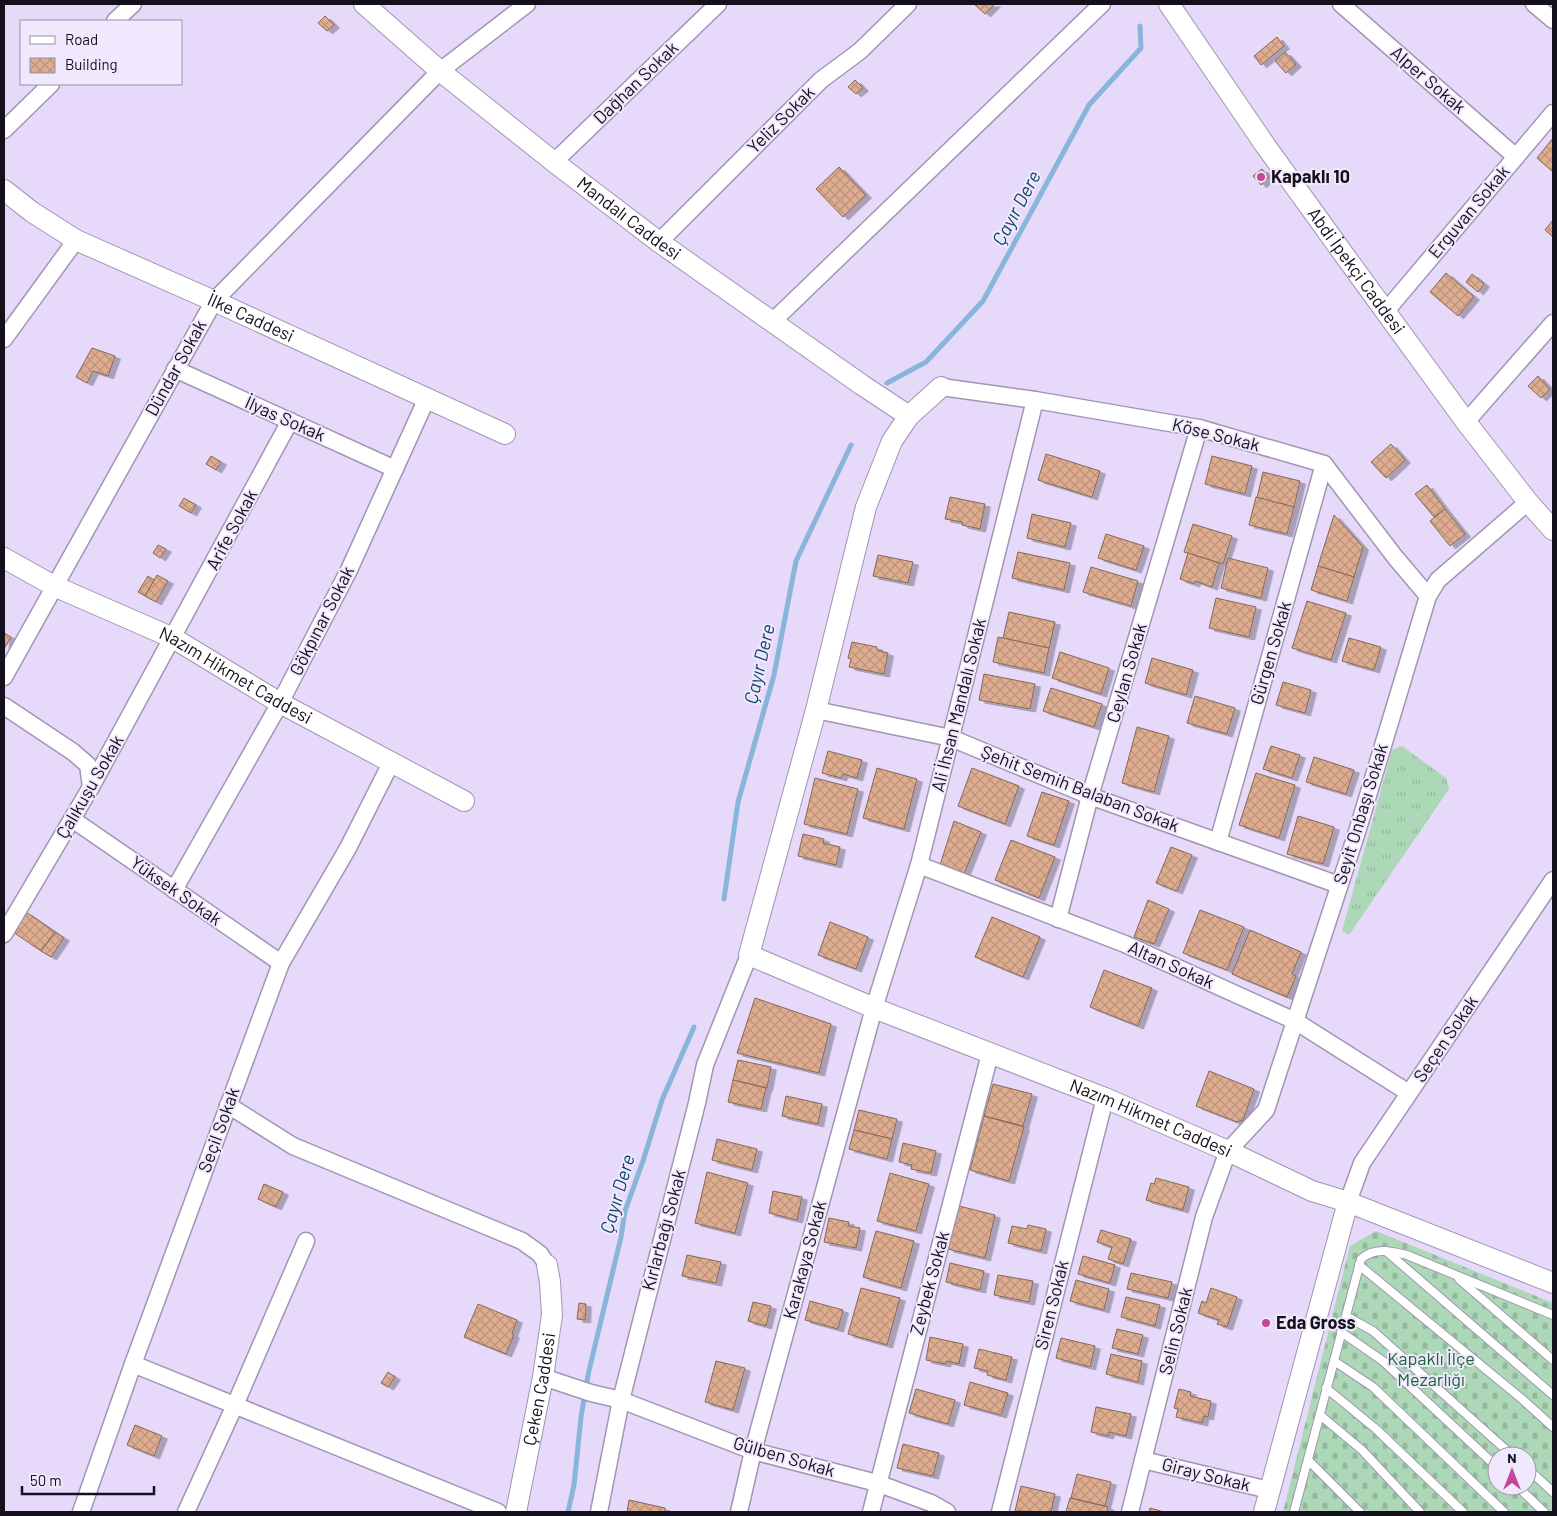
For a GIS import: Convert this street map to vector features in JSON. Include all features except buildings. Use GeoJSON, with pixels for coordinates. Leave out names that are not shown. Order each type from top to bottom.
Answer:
{"type":"FeatureCollection","features":[{"type":"Feature","properties":{"kind":"street"},"geometry":{"type":"LineString","coordinates":[[116,20],[133,4]]}},
{"type":"Feature","properties":{"kind":"street","name":"Mandalı Caddesi"},"geometry":{"type":"LineString","coordinates":[[364,4],[440,71],[554,162],[659,242],[909,416]]}},
{"type":"Feature","properties":{"kind":"street","name":"Dündar Sokak"},"geometry":{"type":"LineString","coordinates":[[4,677],[214,301],[440,71],[527,4]]}},
{"type":"Feature","properties":{"kind":"street","name":"Dağhan Sokak"},"geometry":{"type":"LineString","coordinates":[[554,162],[718,4]]}},
{"type":"Feature","properties":{"kind":"street","name":"Yeliz Sokak"},"geometry":{"type":"LineString","coordinates":[[659,242],[821,80],[860,51],[908,4]]}},
{"type":"Feature","properties":{"kind":"street"},"geometry":{"type":"LineString","coordinates":[[772,322],[1102,4]]}},
{"type":"Feature","properties":{"kind":"street","name":"Abdi İpekçi Caddesi"},"geometry":{"type":"LineString","coordinates":[[1169,4],[1265,146],[1466,422],[1528,502],[1553,530]]}},
{"type":"Feature","properties":{"kind":"street","name":"Alper Sokak"},"geometry":{"type":"LineString","coordinates":[[1341,4],[1516,157]]}},
{"type":"Feature","properties":{"kind":"street"},"geometry":{"type":"LineString","coordinates":[[1534,4],[1553,20]]}},
{"type":"Feature","properties":{"kind":"street"},"geometry":{"type":"LineString","coordinates":[[4,130],[50,85]]}},
{"type":"Feature","properties":{"kind":"street","name":"Erguvan Sokak"},"geometry":{"type":"LineString","coordinates":[[1386,311],[1553,113]]}},
{"type":"Feature","properties":{"kind":"street","name":"İlke Caddesi"},"geometry":{"type":"LineString","coordinates":[[4,190],[32,212],[76,240],[505,434]]}},
{"type":"Feature","properties":{"kind":"street"},"geometry":{"type":"LineString","coordinates":[[4,339],[76,240]]}},
{"type":"Feature","properties":{"kind":"street"},"geometry":{"type":"LineString","coordinates":[[1466,422],[1553,326]]}},
{"type":"Feature","properties":{"kind":"street","name":"İlyas Sokak"},"geometry":{"type":"LineString","coordinates":[[175,369],[395,469]]}},
{"type":"Feature","properties":{"kind":"street"},"geometry":{"type":"LineString","coordinates":[[749,954],[816,710],[866,507],[892,441],[909,416],[941,387]]}},
{"type":"Feature","properties":{"kind":"street","name":"Köse Sokak"},"geometry":{"type":"LineString","coordinates":[[941,387],[1035,400],[1199,428],[1324,464]]}},
{"type":"Feature","properties":{"kind":"street","name":"Gökpınar Sokak"},"geometry":{"type":"LineString","coordinates":[[174,890],[280,703],[349,570],[427,398]]}},
{"type":"Feature","properties":{"kind":"street","name":"Ali İhsan Mandalı Sokak"},"geometry":{"type":"LineString","coordinates":[[874,1008],[919,864],[1035,400]]}},
{"type":"Feature","properties":{"kind":"street","name":"Arife Sokak"},"geometry":{"type":"LineString","coordinates":[[173,638],[290,421]]}},
{"type":"Feature","properties":{"kind":"street","name":"Ceylan Sokak"},"geometry":{"type":"LineString","coordinates":[[1058,919],[1090,796],[1199,428]]}},
{"type":"Feature","properties":{"kind":"street"},"geometry":{"type":"LineString","coordinates":[[1324,464],[1395,557],[1428,596]]}},
{"type":"Feature","properties":{"kind":"street","name":"Gürgen Sokak"},"geometry":{"type":"LineString","coordinates":[[1218,842],[1324,464]]}},
{"type":"Feature","properties":{"kind":"street","name":"Seyit Onbaşı Sokak"},"geometry":{"type":"LineString","coordinates":[[1228,1151],[1266,1110],[1339,885],[1428,596],[1438,580],[1528,502]]}},
{"type":"Feature","properties":{"kind":"street","name":"Nazım Hikmet Caddesi"},"geometry":{"type":"LineString","coordinates":[[4,558],[54,586],[173,638],[280,703],[464,802]]}},
{"type":"Feature","properties":{"kind":"street","name":"Çalıkuşu Sokak"},"geometry":{"type":"LineString","coordinates":[[4,934],[91,787],[173,638]]}},
{"type":"Feature","properties":{"kind":"street"},"geometry":{"type":"LineString","coordinates":[[4,706],[73,752],[88,765],[91,787]]}},
{"type":"Feature","properties":{"kind":"street","name":"Şehit Semih Balaban Sokak"},"geometry":{"type":"LineString","coordinates":[[816,710],[951,738],[1090,796],[1339,885]]}},
{"type":"Feature","properties":{"kind":"street","name":"Seçil Sokak"},"geometry":{"type":"LineString","coordinates":[[81,1512],[133,1364],[281,963],[348,848],[391,763]]}},
{"type":"Feature","properties":{"kind":"street","name":"Yüksek Sokak"},"geometry":{"type":"LineString","coordinates":[[72,819],[281,963]]}},
{"type":"Feature","properties":{"kind":"street","name":"Altan Sokak"},"geometry":{"type":"LineString","coordinates":[[919,864],[1125,944],[1295,1021],[1409,1093]]}},
{"type":"Feature","properties":{"kind":"street","name":"Seçen Sokak"},"geometry":{"type":"LineString","coordinates":[[1348,1202],[1362,1163],[1553,880]]}},
{"type":"Feature","properties":{"kind":"street","name":"Nazım Hikmet Caddesi"},"geometry":{"type":"LineString","coordinates":[[749,954],[874,1008],[1105,1098],[1228,1151],[1312,1191],[1348,1202],[1553,1283]]}},
{"type":"Feature","properties":{"kind":"street","name":"Kırlarbağı Sokak"},"geometry":{"type":"LineString","coordinates":[[599,1512],[620,1400],[697,1103],[704,1065],[749,954]]}},
{"type":"Feature","properties":{"kind":"street","name":"Karakaya Sokak"},"geometry":{"type":"LineString","coordinates":[[739,1512],[753,1451],[874,1008]]}},
{"type":"Feature","properties":{"kind":"street","name":"Zeybek Sokak"},"geometry":{"type":"LineString","coordinates":[[870,1512],[990,1054]]}},
{"type":"Feature","properties":{"kind":"street","name":"Siren Sokak"},"geometry":{"type":"LineString","coordinates":[[1000,1512],[1105,1098]]}},
{"type":"Feature","properties":{"kind":"street"},"geometry":{"type":"LineString","coordinates":[[228,1105],[293,1146],[522,1241],[540,1254],[547,1265]]}},
{"type":"Feature","properties":{"kind":"street","name":"Selin Sokak"},"geometry":{"type":"LineString","coordinates":[[1130,1512],[1204,1217],[1228,1151]]}},
{"type":"Feature","properties":{"kind":"street"},"geometry":{"type":"LineString","coordinates":[[1264,1512],[1348,1202]]}},
{"type":"Feature","properties":{"kind":"street"},"geometry":{"type":"LineString","coordinates":[[186,1512],[306,1242]]}},
{"type":"Feature","properties":{"kind":"street","name":"Çeken Caddesi"},"geometry":{"type":"LineString","coordinates":[[516,1512],[543,1378],[552,1315],[547,1265]]}},
{"type":"Feature","properties":{"kind":"street"},"geometry":{"type":"LineString","coordinates":[[133,1364],[498,1512]]}},
{"type":"Feature","properties":{"kind":"street","name":"Gülben Sokak"},"geometry":{"type":"LineString","coordinates":[[543,1378],[620,1400],[753,1451],[878,1483],[931,1502],[947,1512]]}},
{"type":"Feature","properties":{"kind":"street","name":"Giray Sokak"},"geometry":{"type":"LineString","coordinates":[[1143,1460],[1269,1490]]}},
{"type":"Feature","properties":{"kind":"lane"},"geometry":{"type":"LineString","coordinates":[[1385,1250],[1553,1395]]}},
{"type":"Feature","properties":{"kind":"lane"},"geometry":{"type":"LineString","coordinates":[[1294,1512],[1359,1265],[1368,1253],[1385,1250],[1407,1255],[1553,1315]]}},
{"type":"Feature","properties":{"kind":"lane"},"geometry":{"type":"LineString","coordinates":[[1359,1265],[1522,1399],[1553,1427]]}},
{"type":"Feature","properties":{"kind":"lane"},"geometry":{"type":"LineString","coordinates":[[1454,1274],[1553,1360]]}},
{"type":"Feature","properties":{"kind":"lane"},"geometry":{"type":"LineString","coordinates":[[1346,1316],[1373,1331],[1503,1446]]}},
{"type":"Feature","properties":{"kind":"lane"},"geometry":{"type":"LineString","coordinates":[[1341,1332],[1383,1361],[1487,1458]]}},
{"type":"Feature","properties":{"kind":"lane"},"geometry":{"type":"LineString","coordinates":[[1334,1361],[1373,1387],[1504,1512]]}},
{"type":"Feature","properties":{"kind":"lane"},"geometry":{"type":"LineString","coordinates":[[1326,1388],[1376,1429],[1463,1512]]}},
{"type":"Feature","properties":{"kind":"lane"},"geometry":{"type":"LineString","coordinates":[[1320,1415],[1362,1450],[1420,1512]]}},
{"type":"Feature","properties":{"kind":"lane"},"geometry":{"type":"LineString","coordinates":[[1308,1460],[1360,1512]]}},
{"type":"Feature","properties":{"kind":"lane"},"geometry":{"type":"LineString","coordinates":[[1537,1477],[1553,1492]]}},
{"type":"Feature","properties":{"kind":"lane"},"geometry":{"type":"LineString","coordinates":[[1527,1496],[1544,1512]]}},
{"type":"Feature","properties":{"kind":"green space"},"geometry":{"type":"Polygon","coordinates":[[[1402,746],[1446,778],[1449,789],[1349,935],[1342,931],[1392,750],[1402,746]]]}},
{"type":"Feature","properties":{"kind":"green space","name":"Kapaklı İlçe Mezarlığı"},"geometry":{"type":"Polygon","coordinates":[[[1376,1231],[1553,1303],[1553,1512],[1283,1512],[1350,1246],[1376,1231]]]}},
{"type":"Feature","properties":{"kind":"waterway","name":"Çayır Dere"},"geometry":{"type":"LineString","coordinates":[[887,383],[926,362],[983,301],[1089,105],[1141,48],[1140,26]]}},
{"type":"Feature","properties":{"kind":"waterway","name":"Çayır Dere"},"geometry":{"type":"LineString","coordinates":[[724,899],[738,802],[774,675],[796,561],[851,445]]}},
{"type":"Feature","properties":{"kind":"waterway","name":"Çayır Dere"},"geometry":{"type":"LineString","coordinates":[[568,1512],[574,1485],[581,1417],[588,1375],[621,1237],[625,1211],[662,1100],[694,1027]]}},
{"type":"Feature","properties":{"kind":"place","name":"Kapaklı 10"},"geometry":{"type":"Point","coordinates":[1261,177]}},
{"type":"Feature","properties":{"kind":"place","name":"Eda Gross"},"geometry":{"type":"Point","coordinates":[1266,1323]}}]}
